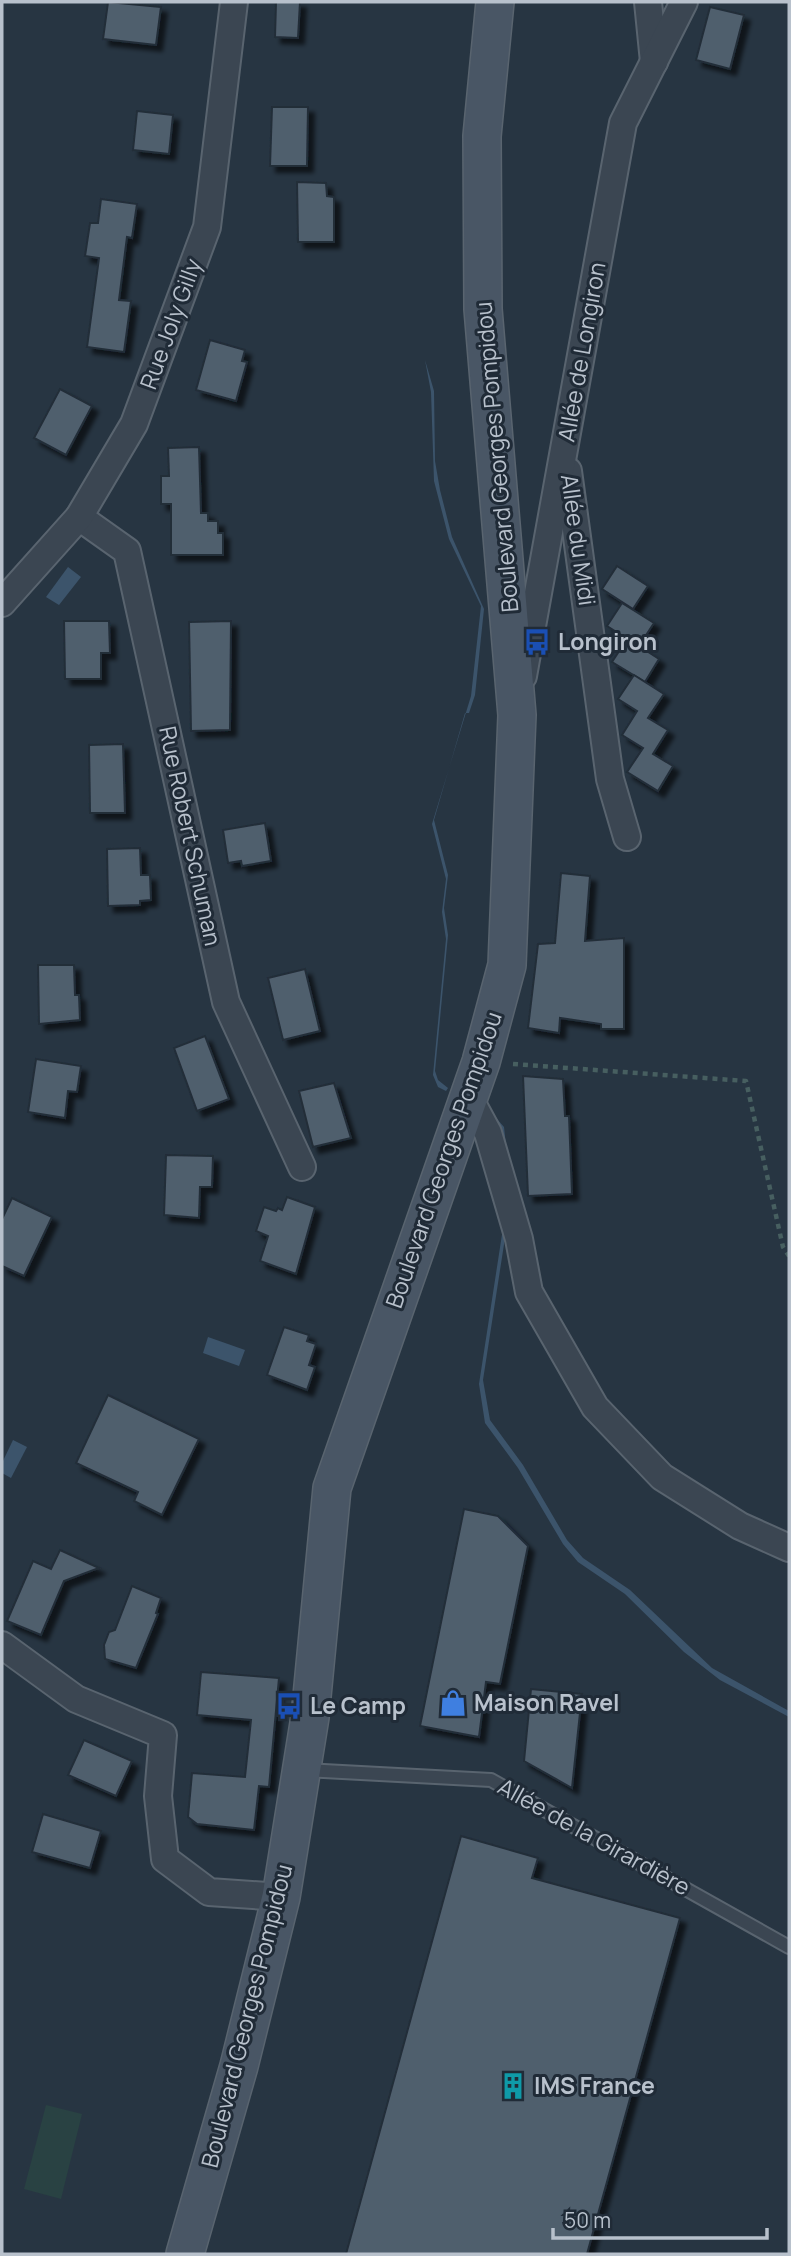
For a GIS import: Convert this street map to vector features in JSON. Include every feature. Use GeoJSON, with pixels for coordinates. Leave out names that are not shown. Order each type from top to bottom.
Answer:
{"type":"FeatureCollection","features":[{"type":"Feature","properties":{"kind":"main road","name":"Boulevard Georges Pompidou"},"geometry":{"type":"LineString","coordinates":[[185,2254],[239,2066],[281,1896],[310,1717],[332,1488],[481,1062],[507,965],[517,715],[483,309],[482,136],[495,2]]}},
{"type":"Feature","properties":{"kind":"street","name":"Rue Joly Gilly"},"geometry":{"type":"LineString","coordinates":[[2,603],[79,517],[134,424],[207,227],[234,2]]}},
{"type":"Feature","properties":{"kind":"street"},"geometry":{"type":"LineString","coordinates":[[648,2],[654,62]]}},
{"type":"Feature","properties":{"kind":"street","name":"Allée de Longiron"},"geometry":{"type":"LineString","coordinates":[[517,715],[623,123],[684,2]]}},
{"type":"Feature","properties":{"kind":"street","name":"Allée du Midi"},"geometry":{"type":"LineString","coordinates":[[564,449],[610,779],[627,837]]}},
{"type":"Feature","properties":{"kind":"street","name":"Rue Robert Schuman"},"geometry":{"type":"LineString","coordinates":[[79,517],[127,551],[226,1002],[302,1167]]}},
{"type":"Feature","properties":{"kind":"street"},"geometry":{"type":"LineString","coordinates":[[468,1096],[488,1133],[519,1239],[529,1293],[595,1407],[662,1477],[740,1526],[789,1548]]}},
{"type":"Feature","properties":{"kind":"street"},"geometry":{"type":"LineString","coordinates":[[2,1645],[76,1699],[163,1735],[158,1797],[165,1858],[209,1892],[281,1896]]}},
{"type":"Feature","properties":{"kind":"lane","name":"Allée de la Girardière"},"geometry":{"type":"LineString","coordinates":[[301,1769],[491,1780],[789,1947]]}},
{"type":"Feature","properties":{"kind":"path"},"geometry":{"type":"LineString","coordinates":[[481,1062],[746,1081],[783,1247],[789,1256]]}},
{"type":"Feature","properties":{"kind":"green space"},"geometry":{"type":"Polygon","coordinates":[[[46,2105],[82,2114],[61,2199],[24,2189],[46,2105]]]}},
{"type":"Feature","properties":{"kind":"water"},"geometry":{"type":"Polygon","coordinates":[[[425,360],[434,391],[435,461],[440,490],[452,537],[484,609],[475,695],[469,713],[466,713],[471,696],[481,606],[449,539],[434,481],[431,392],[425,360]]]}},
{"type":"Feature","properties":{"kind":"water"},"geometry":{"type":"Polygon","coordinates":[[[68,567],[81,577],[59,605],[46,597],[68,567]]]}},
{"type":"Feature","properties":{"kind":"water"},"geometry":{"type":"Polygon","coordinates":[[[449,768],[434,820],[448,875],[444,908],[448,935],[435,1071],[438,1080],[448,1088],[446,1091],[438,1087],[433,1075],[446,939],[442,912],[446,879],[432,824],[449,768]]]}},
{"type":"Feature","properties":{"kind":"water"},"geometry":{"type":"Polygon","coordinates":[[[490,1111],[504,1127],[508,1163],[507,1225],[483,1380],[490,1420],[523,1465],[567,1540],[583,1558],[630,1590],[712,1668],[789,1711],[789,1717],[720,1680],[684,1652],[625,1594],[578,1562],[563,1544],[518,1468],[485,1423],[479,1384],[503,1228],[490,1111]]]}},
{"type":"Feature","properties":{"kind":"water"},"geometry":{"type":"Polygon","coordinates":[[[208,1337],[245,1350],[239,1366],[203,1353],[208,1337]]]}},
{"type":"Feature","properties":{"kind":"water"},"geometry":{"type":"Polygon","coordinates":[[[13,1440],[27,1447],[11,1478],[2,1473],[2,1463],[13,1440]]]}},
{"type":"Feature","properties":{"kind":"building"},"geometry":{"type":"Polygon","coordinates":[[[108,2],[161,7],[156,45],[103,39],[108,2]]]}},
{"type":"Feature","properties":{"kind":"building"},"geometry":{"type":"Polygon","coordinates":[[[276,2],[300,2],[298,38],[275,37],[276,2]]]}},
{"type":"Feature","properties":{"kind":"building"},"geometry":{"type":"Polygon","coordinates":[[[710,7],[744,15],[730,69],[696,60],[710,7]]]}},
{"type":"Feature","properties":{"kind":"building"},"geometry":{"type":"Polygon","coordinates":[[[272,107],[308,107],[307,166],[270,166],[272,107]]]}},
{"type":"Feature","properties":{"kind":"building"},"geometry":{"type":"Polygon","coordinates":[[[137,111],[173,115],[169,154],[133,150],[137,111]]]}},
{"type":"Feature","properties":{"kind":"building"},"geometry":{"type":"Polygon","coordinates":[[[297,182],[326,183],[327,196],[334,197],[334,242],[298,242],[297,182]]]}},
{"type":"Feature","properties":{"kind":"building"},"geometry":{"type":"Polygon","coordinates":[[[101,199],[137,204],[132,238],[127,237],[119,300],[131,301],[124,352],[87,347],[99,258],[85,256],[90,223],[98,223],[101,199]]]}},
{"type":"Feature","properties":{"kind":"building"},"geometry":{"type":"Polygon","coordinates":[[[210,340],[245,350],[242,361],[247,362],[236,401],[196,390],[210,340]]]}},
{"type":"Feature","properties":{"kind":"building"},"geometry":{"type":"Polygon","coordinates":[[[60,389],[92,406],[66,455],[34,438],[60,389]]]}},
{"type":"Feature","properties":{"kind":"building"},"geometry":{"type":"Polygon","coordinates":[[[199,447],[201,513],[208,513],[208,521],[218,521],[218,533],[223,533],[223,555],[171,555],[171,504],[161,504],[161,476],[169,476],[168,448],[199,447]]]}},
{"type":"Feature","properties":{"kind":"building"},"geometry":{"type":"Polygon","coordinates":[[[617,566],[648,586],[633,609],[602,589],[617,566]]]}},
{"type":"Feature","properties":{"kind":"building"},"geometry":{"type":"Polygon","coordinates":[[[622,603],[654,623],[639,646],[659,659],[645,682],[612,662],[627,639],[637,645],[607,626],[622,603]]]}},
{"type":"Feature","properties":{"kind":"building"},"geometry":{"type":"Polygon","coordinates":[[[64,621],[109,621],[110,653],[101,653],[101,679],[65,679],[64,621]]]}},
{"type":"Feature","properties":{"kind":"building"},"geometry":{"type":"Polygon","coordinates":[[[231,621],[230,730],[191,731],[189,622],[231,621]]]}},
{"type":"Feature","properties":{"kind":"building"},"geometry":{"type":"Polygon","coordinates":[[[634,675],[664,694],[648,718],[668,730],[653,754],[673,766],[658,791],[627,772],[643,748],[622,735],[637,711],[618,699],[634,675]]]}},
{"type":"Feature","properties":{"kind":"building"},"geometry":{"type":"Polygon","coordinates":[[[123,744],[125,813],[90,813],[89,745],[123,744]]]}},
{"type":"Feature","properties":{"kind":"building"},"geometry":{"type":"Polygon","coordinates":[[[265,823],[271,861],[242,866],[241,861],[228,863],[223,830],[265,823]]]}},
{"type":"Feature","properties":{"kind":"building"},"geometry":{"type":"Polygon","coordinates":[[[140,848],[141,875],[150,875],[151,900],[140,901],[140,905],[108,906],[107,849],[140,848]]]}},
{"type":"Feature","properties":{"kind":"building"},"geometry":{"type":"Polygon","coordinates":[[[561,873],[590,876],[585,941],[624,938],[624,1029],[601,1029],[601,1024],[560,1018],[559,1033],[528,1028],[538,944],[555,943],[561,873]]]}},
{"type":"Feature","properties":{"kind":"building"},"geometry":{"type":"Polygon","coordinates":[[[38,965],[74,965],[75,995],[79,995],[80,1020],[39,1024],[38,965]]]}},
{"type":"Feature","properties":{"kind":"building"},"geometry":{"type":"Polygon","coordinates":[[[305,969],[320,1031],[283,1040],[268,978],[305,969]]]}},
{"type":"Feature","properties":{"kind":"building"},"geometry":{"type":"Polygon","coordinates":[[[205,1036],[229,1099],[197,1111],[174,1048],[205,1036]]]}},
{"type":"Feature","properties":{"kind":"building"},"geometry":{"type":"Polygon","coordinates":[[[36,1059],[81,1066],[77,1092],[68,1091],[65,1118],[28,1112],[36,1059]]]}},
{"type":"Feature","properties":{"kind":"building"},"geometry":{"type":"Polygon","coordinates":[[[523,1076],[563,1079],[565,1116],[569,1116],[572,1194],[528,1196],[523,1076]]]}},
{"type":"Feature","properties":{"kind":"building"},"geometry":{"type":"Polygon","coordinates":[[[334,1083],[351,1138],[313,1147],[299,1091],[334,1083]]]}},
{"type":"Feature","properties":{"kind":"building"},"geometry":{"type":"Polygon","coordinates":[[[166,1155],[213,1156],[212,1187],[200,1187],[199,1218],[164,1215],[166,1155]]]}},
{"type":"Feature","properties":{"kind":"building"},"geometry":{"type":"Polygon","coordinates":[[[287,1197],[315,1207],[296,1274],[260,1261],[268,1236],[256,1231],[264,1207],[282,1210],[287,1197]]]}},
{"type":"Feature","properties":{"kind":"building"},"geometry":{"type":"Polygon","coordinates":[[[12,1198],[52,1217],[24,1276],[2,1266],[2,1219],[12,1198]]]}},
{"type":"Feature","properties":{"kind":"building"},"geometry":{"type":"Polygon","coordinates":[[[284,1327],[309,1335],[307,1341],[316,1344],[309,1365],[315,1367],[307,1390],[267,1375],[284,1327]]]}},
{"type":"Feature","properties":{"kind":"building"},"geometry":{"type":"Polygon","coordinates":[[[108,1395],[199,1439],[162,1515],[134,1501],[138,1492],[76,1463],[108,1395]]]}},
{"type":"Feature","properties":{"kind":"building"},"geometry":{"type":"Polygon","coordinates":[[[464,1509],[498,1516],[528,1546],[500,1684],[486,1682],[479,1737],[420,1726],[464,1509]]]}},
{"type":"Feature","properties":{"kind":"building"},"geometry":{"type":"Polygon","coordinates":[[[60,1550],[99,1568],[64,1581],[41,1635],[7,1621],[33,1561],[51,1569],[60,1550]]]}},
{"type":"Feature","properties":{"kind":"building"},"geometry":{"type":"Polygon","coordinates":[[[132,1586],[161,1598],[156,1613],[158,1614],[136,1668],[105,1659],[104,1645],[109,1632],[115,1630],[132,1586]]]}},
{"type":"Feature","properties":{"kind":"building"},"geometry":{"type":"Polygon","coordinates":[[[201,1672],[279,1678],[269,1787],[259,1786],[254,1830],[197,1824],[188,1817],[192,1773],[245,1777],[251,1720],[197,1715],[201,1672]]]}},
{"type":"Feature","properties":{"kind":"building"},"geometry":{"type":"Polygon","coordinates":[[[531,1689],[582,1694],[572,1788],[524,1761],[531,1689]]]}},
{"type":"Feature","properties":{"kind":"building"},"geometry":{"type":"Polygon","coordinates":[[[84,1740],[132,1761],[116,1796],[68,1775],[84,1740]]]}},
{"type":"Feature","properties":{"kind":"building"},"geometry":{"type":"Polygon","coordinates":[[[43,1814],[101,1831],[90,1868],[32,1852],[43,1814]]]}},
{"type":"Feature","properties":{"kind":"building","name":"IMS France"},"geometry":{"type":"Polygon","coordinates":[[[461,1836],[538,1858],[532,1878],[680,1918],[587,2254],[346,2254],[461,1836]]]}},
{"type":"Feature","properties":{"kind":"place","name":"Longiron"},"geometry":{"type":"Point","coordinates":[537,642]}},
{"type":"Feature","properties":{"kind":"place","name":"Maison Ravel"},"geometry":{"type":"Point","coordinates":[453,1703]}},
{"type":"Feature","properties":{"kind":"place","name":"Le Camp"},"geometry":{"type":"Point","coordinates":[289,1706]}},
{"type":"Feature","properties":{"kind":"place","name":"IMS France"},"geometry":{"type":"Point","coordinates":[513,2086]}}]}
